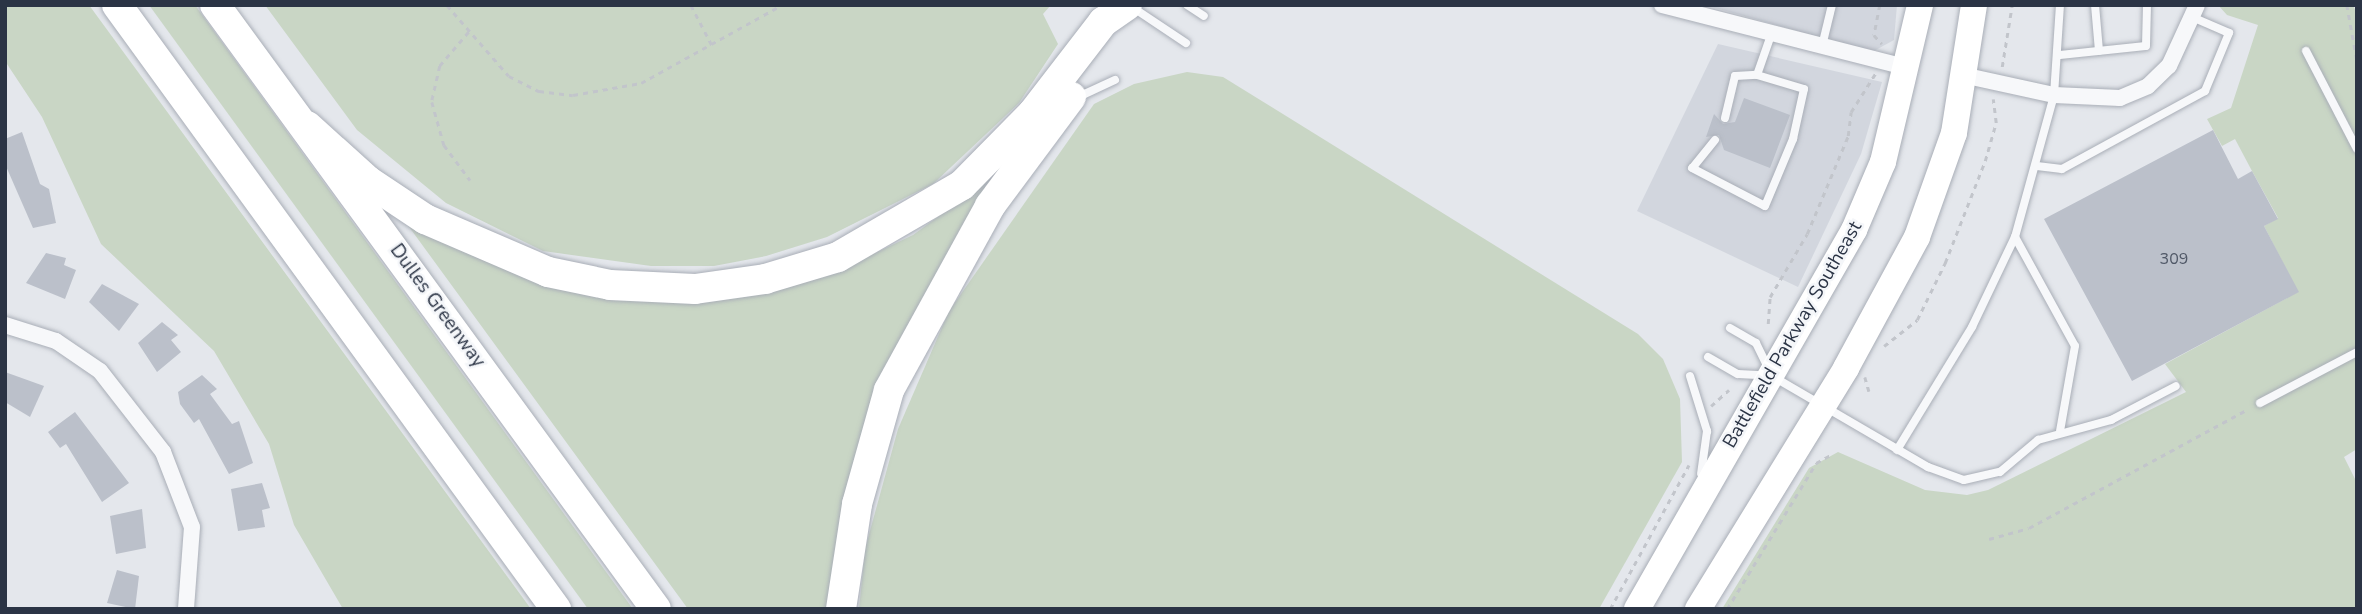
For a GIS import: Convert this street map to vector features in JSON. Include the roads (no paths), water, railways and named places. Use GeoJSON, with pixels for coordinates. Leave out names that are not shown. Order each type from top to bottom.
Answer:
{"type":"FeatureCollection","features":[{"type":"Feature","properties":{"kind":"highway"},"geometry":{"type":"LineString","coordinates":[[117,5],[556,609]]}},
{"type":"Feature","properties":{"kind":"highway","name":"Dulles Greenway"},"geometry":{"type":"LineString","coordinates":[[215,5],[307,126],[656,609]]}},
{"type":"Feature","properties":{"kind":"highway"},"geometry":{"type":"LineString","coordinates":[[307,126],[368,181],[425,219],[548,272],[634,286],[695,289],[741,282],[838,257],[962,185],[1033,113],[1103,22],[1128,5]]}},
{"type":"Feature","properties":{"kind":"highway"},"geometry":{"type":"LineString","coordinates":[[841,609],[858,503],[889,390],[990,206],[1119,33],[1128,5]]}},
{"type":"Feature","properties":{"kind":"main road","name":"Battlefield Parkway Southeast"},"geometry":{"type":"LineString","coordinates":[[1637,609],[1772,376],[1872,191],[1909,68],[1920,5]]}},
{"type":"Feature","properties":{"kind":"main road"},"geometry":{"type":"LineString","coordinates":[[1698,609],[1822,406],[1917,237],[1967,76],[1974,5]]}},
{"type":"Feature","properties":{"kind":"street"},"geometry":{"type":"LineString","coordinates":[[1662,5],[1771,35],[1909,68]]}},
{"type":"Feature","properties":{"kind":"street"},"geometry":{"type":"LineString","coordinates":[[1967,76],[2054,95],[2108,100],[2148,86],[2169,66],[2194,11]]}},
{"type":"Feature","properties":{"kind":"street"},"geometry":{"type":"LineString","coordinates":[[5,325],[56,341],[100,371],[163,452],[192,527],[186,609]]}},
{"type":"Feature","properties":{"kind":"lane"},"geometry":{"type":"LineString","coordinates":[[1128,5],[1186,43]]}},
{"type":"Feature","properties":{"kind":"lane"},"geometry":{"type":"LineString","coordinates":[[1187,5],[1204,16]]}},
{"type":"Feature","properties":{"kind":"lane"},"geometry":{"type":"LineString","coordinates":[[1822,46],[1832,5]]}},
{"type":"Feature","properties":{"kind":"lane"},"geometry":{"type":"LineString","coordinates":[[1898,450],[1972,327],[2015,237],[2038,166],[2054,95],[2060,55],[2060,5]]}},
{"type":"Feature","properties":{"kind":"lane"},"geometry":{"type":"LineString","coordinates":[[2099,51],[2095,6],[2107,5]]}},
{"type":"Feature","properties":{"kind":"lane"},"geometry":{"type":"LineString","coordinates":[[2060,55],[2151,42],[2147,5]]}},
{"type":"Feature","properties":{"kind":"lane"},"geometry":{"type":"LineString","coordinates":[[2038,166],[2062,169],[2205,91],[2229,33],[2194,11]]}},
{"type":"Feature","properties":{"kind":"lane"},"geometry":{"type":"LineString","coordinates":[[1757,75],[1771,35]]}},
{"type":"Feature","properties":{"kind":"lane"},"geometry":{"type":"LineString","coordinates":[[2306,51],[2357,149]]}},
{"type":"Feature","properties":{"kind":"lane"},"geometry":{"type":"LineString","coordinates":[[1715,140],[1692,168],[1765,206],[1793,139],[1804,89],[1757,75],[1735,76],[1725,118]]}},
{"type":"Feature","properties":{"kind":"lane"},"geometry":{"type":"LineString","coordinates":[[1063,108],[1115,80]]}},
{"type":"Feature","properties":{"kind":"lane"},"geometry":{"type":"LineString","coordinates":[[2015,237],[2075,346],[2060,431]]}},
{"type":"Feature","properties":{"kind":"lane"},"geometry":{"type":"LineString","coordinates":[[1730,328],[1756,343],[1772,376]]}},
{"type":"Feature","properties":{"kind":"lane"},"geometry":{"type":"LineString","coordinates":[[2260,403],[2357,352]]}},
{"type":"Feature","properties":{"kind":"lane"},"geometry":{"type":"LineString","coordinates":[[1708,357],[1738,374],[1772,376],[1928,467],[1979,481],[2060,431],[2111,420],[2176,386]]}},
{"type":"Feature","properties":{"kind":"lane"},"geometry":{"type":"LineString","coordinates":[[1676,539],[1707,449],[1705,415],[1690,376]]}}]}
